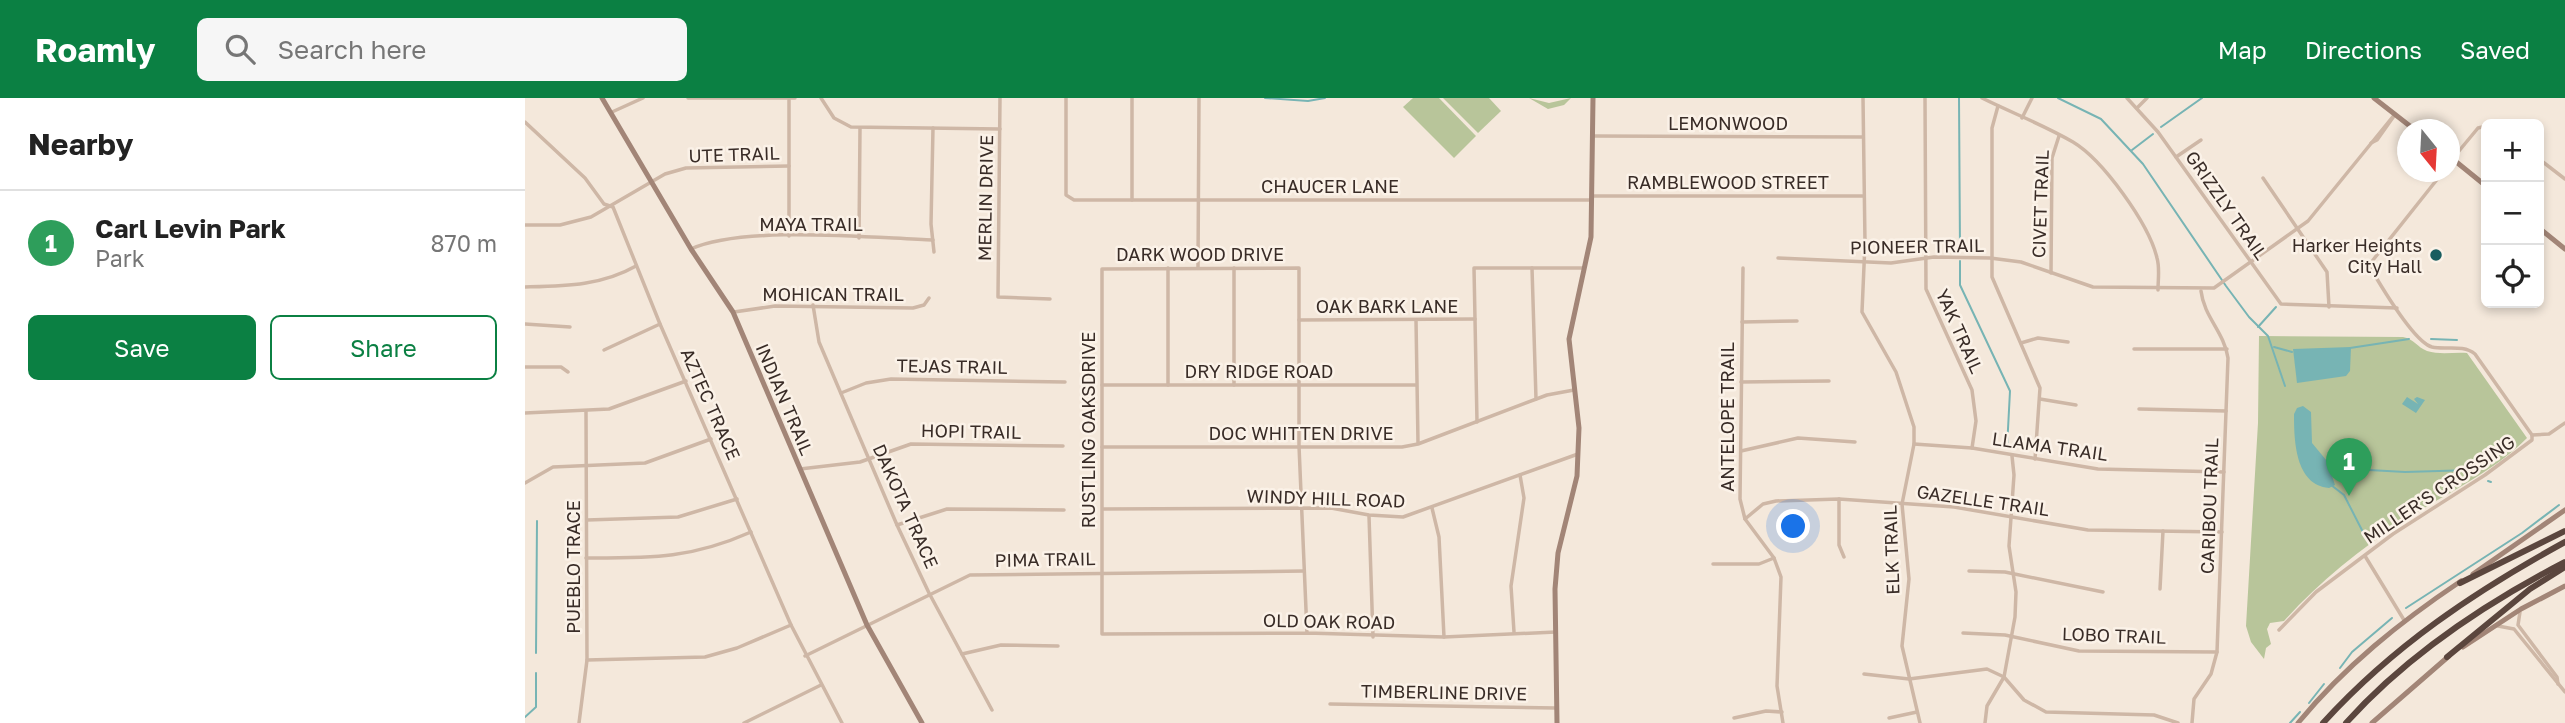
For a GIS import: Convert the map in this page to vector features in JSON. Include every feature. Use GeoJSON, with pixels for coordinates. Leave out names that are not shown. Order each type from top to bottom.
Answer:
{"type":"FeatureCollection","features":[{"type":"Feature","properties":{"kind":"highway"},"geometry":{"type":"LineString","coordinates":[[2460,583],[2565,531]]}},
{"type":"Feature","properties":{"kind":"highway"},"geometry":{"type":"LineString","coordinates":[[2323,723],[2380,666],[2445,613],[2519,566],[2565,542]]}},
{"type":"Feature","properties":{"kind":"highway"},"geometry":{"type":"LineString","coordinates":[[2447,657],[2519,597],[2565,564]]}},
{"type":"Feature","properties":{"kind":"highway"},"geometry":{"type":"LineString","coordinates":[[2346,723],[2386,683],[2448,632],[2505,594],[2565,564]]}},
{"type":"Feature","properties":{"kind":"street","name":"INDIAN TRAIL"},"geometry":{"type":"LineString","coordinates":[[602,98],[691,249],[733,312],[867,625],[922,723]]}},
{"type":"Feature","properties":{"kind":"street"},"geometry":{"type":"LineString","coordinates":[[612,112],[643,98]]}},
{"type":"Feature","properties":{"kind":"street"},"geometry":{"type":"LineString","coordinates":[[688,98],[792,99],[789,236]]}},
{"type":"Feature","properties":{"kind":"street"},"geometry":{"type":"LineString","coordinates":[[821,98],[839,122],[860,128],[1000,129]]}},
{"type":"Feature","properties":{"kind":"street","name":"MERLIN DRIVE"},"geometry":{"type":"LineString","coordinates":[[1000,98],[998,297],[1051,299]]}},
{"type":"Feature","properties":{"kind":"street","name":"CHAUCER LANE"},"geometry":{"type":"LineString","coordinates":[[1066,98],[1068,199],[1592,198]]}},
{"type":"Feature","properties":{"kind":"street"},"geometry":{"type":"LineString","coordinates":[[1132,98],[1132,200]]}},
{"type":"Feature","properties":{"kind":"street"},"geometry":{"type":"LineString","coordinates":[[1198,268],[1199,98]]}},
{"type":"Feature","properties":{"kind":"street"},"geometry":{"type":"LineString","coordinates":[[1557,723],[1556,569],[1577,477],[1579,454],[1569,339],[1591,237],[1593,98]]}},
{"type":"Feature","properties":{"kind":"street","name":"ELK TRAIL"},"geometry":{"type":"LineString","coordinates":[[1863,98],[1862,312],[1900,382],[1914,427],[1914,444],[1902,504],[1909,579],[1902,646],[1920,723]]}},
{"type":"Feature","properties":{"kind":"street","name":"YAK TRAIL"},"geometry":{"type":"LineString","coordinates":[[1924,98],[1926,289],[1931,307],[1975,401],[1972,448]]}},
{"type":"Feature","properties":{"kind":"street"},"geometry":{"type":"LineString","coordinates":[[1982,98],[2074,143],[2099,164],[2136,216],[2158,260],[2158,289]]}},
{"type":"Feature","properties":{"kind":"street"},"geometry":{"type":"LineString","coordinates":[[2022,118],[2032,98]]}},
{"type":"Feature","properties":{"kind":"street","name":"GRIZZLY TRAIL"},"geometry":{"type":"LineString","coordinates":[[2127,98],[2176,157],[2281,304],[2397,308]]}},
{"type":"Feature","properties":{"kind":"street"},"geometry":{"type":"LineString","coordinates":[[2137,108],[2147,98]]}},
{"type":"Feature","properties":{"kind":"street"},"geometry":{"type":"LineString","coordinates":[[2374,98],[2401,119]]}},
{"type":"Feature","properties":{"kind":"street"},"geometry":{"type":"LineString","coordinates":[[1998,106],[1992,128],[1990,258],[1995,290],[2036,373],[2041,399],[2035,459]]}},
{"type":"Feature","properties":{"kind":"street","name":"PIONEER TRAIL"},"geometry":{"type":"LineString","coordinates":[[1778,258],[1864,262],[1990,258],[2021,262],[2093,288],[2201,290],[2219,285],[2298,230],[2392,122],[2395,114]]}},
{"type":"Feature","properties":{"kind":"street","name":"AZTEC TRACE"},"geometry":{"type":"LineString","coordinates":[[525,122],[585,178],[604,204],[613,207],[660,324],[791,625],[842,723]]}},
{"type":"Feature","properties":{"kind":"street"},"geometry":{"type":"LineString","coordinates":[[2460,149],[2481,127]]}},
{"type":"Feature","properties":{"kind":"street"},"geometry":{"type":"LineString","coordinates":[[859,238],[860,128]]}},
{"type":"Feature","properties":{"kind":"street"},"geometry":{"type":"LineString","coordinates":[[933,128],[934,252]]}},
{"type":"Feature","properties":{"kind":"street","name":"LEMONWOOD"},"geometry":{"type":"LineString","coordinates":[[1593,136],[1863,137]]}},
{"type":"Feature","properties":{"kind":"street","name":"CIVET TRAIL"},"geometry":{"type":"LineString","coordinates":[[2051,274],[2052,158],[2059,136]]}},
{"type":"Feature","properties":{"kind":"street"},"geometry":{"type":"LineString","coordinates":[[2176,157],[2201,139]]}},
{"type":"Feature","properties":{"kind":"street"},"geometry":{"type":"LineString","coordinates":[[2544,163],[2565,179]]}},
{"type":"Feature","properties":{"kind":"street","name":"UTE TRAIL"},"geometry":{"type":"LineString","coordinates":[[525,225],[576,222],[613,207],[665,174],[686,168],[789,166]]}},
{"type":"Feature","properties":{"kind":"street"},"geometry":{"type":"LineString","coordinates":[[2460,166],[2481,182]]}},
{"type":"Feature","properties":{"kind":"street"},"geometry":{"type":"LineString","coordinates":[[2263,178],[2327,272],[2329,307]]}},
{"type":"Feature","properties":{"kind":"street","name":"MILLER'S CROSSING"},"geometry":{"type":"LineString","coordinates":[[2279,630],[2316,592],[2405,525],[2526,447],[2532,435],[2475,354],[2466,348],[2439,348],[2420,341],[2374,274],[2371,264],[2435,182]]}},
{"type":"Feature","properties":{"kind":"street","name":"RAMBLEWOOD STREET"},"geometry":{"type":"LineString","coordinates":[[1592,198],[1863,195]]}},
{"type":"Feature","properties":{"kind":"street"},"geometry":{"type":"LineString","coordinates":[[2544,232],[2565,249]]}},
{"type":"Feature","properties":{"kind":"street","name":"MAYA TRAIL"},"geometry":{"type":"LineString","coordinates":[[691,249],[720,241],[789,236],[933,240]]}},
{"type":"Feature","properties":{"kind":"street"},"geometry":{"type":"LineString","coordinates":[[525,287],[591,283],[616,276],[636,266]]}},
{"type":"Feature","properties":{"kind":"street"},"geometry":{"type":"LineString","coordinates":[[1168,268],[1168,385]]}},
{"type":"Feature","properties":{"kind":"street"},"geometry":{"type":"LineString","coordinates":[[1234,268],[1234,385]]}},
{"type":"Feature","properties":{"kind":"street","name":"DARK WOOD DRIVE"},"geometry":{"type":"LineString","coordinates":[[1102,269],[1299,268],[1299,320]]}},
{"type":"Feature","properties":{"kind":"street"},"geometry":{"type":"LineString","coordinates":[[1477,422],[1474,268],[1584,268]]}},
{"type":"Feature","properties":{"kind":"street"},"geometry":{"type":"LineString","coordinates":[[1532,268],[1533,382],[1536,399]]}},
{"type":"Feature","properties":{"kind":"street","name":"ANTELOPE TRAIL"},"geometry":{"type":"LineString","coordinates":[[1743,268],[1741,499],[1745,519]]}},
{"type":"Feature","properties":{"kind":"street","name":"RUSTLING OAKSDRIVE"},"geometry":{"type":"LineString","coordinates":[[1102,269],[1102,634]]}},
{"type":"Feature","properties":{"kind":"street"},"geometry":{"type":"LineString","coordinates":[[2201,290],[2204,310],[2227,349]]}},
{"type":"Feature","properties":{"kind":"street","name":"MOHICAN TRAIL"},"geometry":{"type":"LineString","coordinates":[[733,312],[761,307],[813,305],[913,308],[924,305],[929,298]]}},
{"type":"Feature","properties":{"kind":"street","name":"DAKOTA TRACE"},"geometry":{"type":"LineString","coordinates":[[813,305],[819,342],[897,525],[929,593],[992,710]]}},
{"type":"Feature","properties":{"kind":"street"},"geometry":{"type":"LineString","coordinates":[[1299,320],[1299,446],[1307,633]]}},
{"type":"Feature","properties":{"kind":"street","name":"OAK BARK LANE"},"geometry":{"type":"LineString","coordinates":[[1299,320],[1475,320]]}},
{"type":"Feature","properties":{"kind":"street"},"geometry":{"type":"LineString","coordinates":[[1416,320],[1418,444]]}},
{"type":"Feature","properties":{"kind":"street"},"geometry":{"type":"LineString","coordinates":[[1742,322],[1797,321]]}},
{"type":"Feature","properties":{"kind":"street"},"geometry":{"type":"LineString","coordinates":[[525,324],[570,327]]}},
{"type":"Feature","properties":{"kind":"street"},"geometry":{"type":"LineString","coordinates":[[604,350],[660,324]]}},
{"type":"Feature","properties":{"kind":"street"},"geometry":{"type":"LineString","coordinates":[[2021,343],[2038,338],[2069,342]]}},
{"type":"Feature","properties":{"kind":"street"},"geometry":{"type":"LineString","coordinates":[[2134,349],[2227,349]]}},
{"type":"Feature","properties":{"kind":"street","name":"CARIBOU TRAIL"},"geometry":{"type":"LineString","coordinates":[[2192,723],[2196,694],[2211,674],[2217,652],[2227,349]]}},
{"type":"Feature","properties":{"kind":"street"},"geometry":{"type":"LineString","coordinates":[[525,367],[561,367],[569,372]]}},
{"type":"Feature","properties":{"kind":"street","name":"TEJAS TRAIL"},"geometry":{"type":"LineString","coordinates":[[841,393],[891,379],[1065,382]]}},
{"type":"Feature","properties":{"kind":"street"},"geometry":{"type":"LineString","coordinates":[[525,413],[616,407],[686,381]]}},
{"type":"Feature","properties":{"kind":"street"},"geometry":{"type":"LineString","coordinates":[[1741,382],[1829,381]]}},
{"type":"Feature","properties":{"kind":"street","name":"DRY RIDGE ROAD"},"geometry":{"type":"LineString","coordinates":[[1102,384],[1416,385]]}},
{"type":"Feature","properties":{"kind":"street","name":"DOC WHITTEN DRIVE"},"geometry":{"type":"LineString","coordinates":[[1102,447],[1402,447],[1418,444],[1536,399],[1574,390]]}},
{"type":"Feature","properties":{"kind":"street"},"geometry":{"type":"LineString","coordinates":[[2041,399],[2075,405]]}},
{"type":"Feature","properties":{"kind":"street"},"geometry":{"type":"LineString","coordinates":[[2140,409],[2227,411]]}},
{"type":"Feature","properties":{"kind":"street","name":"PUEBLO TRACE"},"geometry":{"type":"LineString","coordinates":[[579,723],[587,660],[586,411]]}},
{"type":"Feature","properties":{"kind":"street"},"geometry":{"type":"LineString","coordinates":[[2532,435],[2549,434],[2565,423]]}},
{"type":"Feature","properties":{"kind":"street"},"geometry":{"type":"LineString","coordinates":[[1741,451],[1798,438],[1855,442]]}},
{"type":"Feature","properties":{"kind":"street"},"geometry":{"type":"LineString","coordinates":[[525,483],[553,467],[645,463],[711,439]]}},
{"type":"Feature","properties":{"kind":"street","name":"HOPI TRAIL"},"geometry":{"type":"LineString","coordinates":[[800,469],[870,459],[911,444],[1063,446]]}},
{"type":"Feature","properties":{"kind":"street","name":"LLAMA TRAIL"},"geometry":{"type":"LineString","coordinates":[[1914,444],[1972,448],[2098,469],[2224,472]]}},
{"type":"Feature","properties":{"kind":"street","name":"WINDY HILL ROAD"},"geometry":{"type":"LineString","coordinates":[[1103,509],[1331,508],[1369,515],[1403,517],[1579,454]]}},
{"type":"Feature","properties":{"kind":"street"},"geometry":{"type":"LineString","coordinates":[[1985,723],[1987,706],[2004,677],[2016,603],[2009,546],[2014,475],[2012,455]]}},
{"type":"Feature","properties":{"kind":"street"},"geometry":{"type":"LineString","coordinates":[[1514,632],[1511,586],[1524,498],[1520,475]]}},
{"type":"Feature","properties":{"kind":"street"},"geometry":{"type":"LineString","coordinates":[[587,520],[678,517],[737,499]]}},
{"type":"Feature","properties":{"kind":"street"},"geometry":{"type":"LineString","coordinates":[[1839,499],[1839,545],[1844,556]]}},
{"type":"Feature","properties":{"kind":"street","name":"GAZELLE TRAIL"},"geometry":{"type":"LineString","coordinates":[[1745,519],[1763,505],[1776,501],[1839,499],[1954,507],[2088,530],[2222,532]]}},
{"type":"Feature","properties":{"kind":"street"},"geometry":{"type":"LineString","coordinates":[[1432,508],[1439,537],[1444,637]]}},
{"type":"Feature","properties":{"kind":"street"},"geometry":{"type":"LineString","coordinates":[[897,525],[947,509],[1064,510]]}},
{"type":"Feature","properties":{"kind":"street"},"geometry":{"type":"LineString","coordinates":[[2298,723],[2363,653],[2404,620],[2565,510]]}},
{"type":"Feature","properties":{"kind":"street"},"geometry":{"type":"LineString","coordinates":[[1369,515],[1373,637]]}},
{"type":"Feature","properties":{"kind":"street"},"geometry":{"type":"LineString","coordinates":[[1745,519],[1775,558],[1781,577],[1777,686],[1783,723]]}},
{"type":"Feature","properties":{"kind":"street"},"geometry":{"type":"LineString","coordinates":[[2161,589],[2163,531]]}},
{"type":"Feature","properties":{"kind":"street"},"geometry":{"type":"LineString","coordinates":[[586,558],[685,555],[716,547],[751,532]]}},
{"type":"Feature","properties":{"kind":"street"},"geometry":{"type":"LineString","coordinates":[[2364,556],[2404,620]]}},
{"type":"Feature","properties":{"kind":"street"},"geometry":{"type":"LineString","coordinates":[[1713,564],[1759,564],[1775,558]]}},
{"type":"Feature","properties":{"kind":"street"},"geometry":{"type":"LineString","coordinates":[[1969,570],[1989,570],[2103,592]]}},
{"type":"Feature","properties":{"kind":"street","name":"PIMA TRAIL"},"geometry":{"type":"LineString","coordinates":[[805,656],[959,578],[982,573],[1078,575],[1103,572],[1304,571]]}},
{"type":"Feature","properties":{"kind":"street"},"geometry":{"type":"LineString","coordinates":[[2372,723],[2447,657],[2521,609],[2565,586]]}},
{"type":"Feature","properties":{"kind":"street"},"geometry":{"type":"LineString","coordinates":[[2521,609],[2518,625],[2557,677],[2558,684]]}},
{"type":"Feature","properties":{"kind":"street"},"geometry":{"type":"LineString","coordinates":[[587,660],[705,657],[737,648],[791,625]]}},
{"type":"Feature","properties":{"kind":"street"},"geometry":{"type":"LineString","coordinates":[[2494,627],[2514,629],[2565,692]]}},
{"type":"Feature","properties":{"kind":"street","name":"OLD OAK ROAD"},"geometry":{"type":"LineString","coordinates":[[1102,634],[1307,633],[1444,637],[1556,632]]}},
{"type":"Feature","properties":{"kind":"street","name":"LOBO TRAIL"},"geometry":{"type":"LineString","coordinates":[[1963,633],[1987,632],[2079,651],[2217,652]]}},
{"type":"Feature","properties":{"kind":"street"},"geometry":{"type":"LineString","coordinates":[[962,654],[1002,645],[1058,646]]}},
{"type":"Feature","properties":{"kind":"street"},"geometry":{"type":"LineString","coordinates":[[1864,674],[1909,679],[1975,668],[1987,669],[2004,677],[2024,700],[2046,712],[2154,715],[2178,723]]}},
{"type":"Feature","properties":{"kind":"street"},"geometry":{"type":"LineString","coordinates":[[744,723],[821,685]]}},
{"type":"Feature","properties":{"kind":"street","name":"TIMBERLINE DRIVE"},"geometry":{"type":"LineString","coordinates":[[1330,704],[1557,708]]}},
{"type":"Feature","properties":{"kind":"street"},"geometry":{"type":"LineString","coordinates":[[1734,718],[1766,711],[1782,712]]}},
{"type":"Feature","properties":{"kind":"street"},"geometry":{"type":"LineString","coordinates":[[1889,718],[1917,712]]}},
{"type":"Feature","properties":{"kind":"green space"},"geometry":{"type":"Polygon","coordinates":[[[1413,98],[1439,98],[1476,136],[1454,158],[1403,107],[1413,98]]]}},
{"type":"Feature","properties":{"kind":"green space"},"geometry":{"type":"Polygon","coordinates":[[[1443,98],[1489,98],[1501,111],[1478,133],[1443,98]]]}},
{"type":"Feature","properties":{"kind":"green space"},"geometry":{"type":"Polygon","coordinates":[[[1529,98],[1549,103],[1571,98],[1564,105],[1548,109],[1529,98]]]}},
{"type":"Feature","properties":{"kind":"green space"},"geometry":{"type":"Polygon","coordinates":[[[2259,336],[2403,337],[2427,351],[2467,353],[2527,438],[2499,462],[2371,543],[2325,580],[2284,621],[2270,623],[2267,629],[2271,644],[2266,648],[2264,659],[2251,642],[2246,626],[2258,423],[2259,336]]]}},
{"type":"Feature","properties":{"kind":"water"},"geometry":{"type":"Polygon","coordinates":[[[2351,347],[2350,371],[2346,376],[2297,383],[2293,349],[2351,347]]]}},
{"type":"Feature","properties":{"kind":"water"},"geometry":{"type":"Polygon","coordinates":[[[2407,397],[2418,404],[2414,399],[2417,397],[2425,400],[2416,413],[2402,404],[2407,397]]]}},
{"type":"Feature","properties":{"kind":"water"},"geometry":{"type":"Polygon","coordinates":[[[2303,406],[2311,412],[2312,443],[2327,461],[2335,485],[2329,488],[2309,479],[2299,460],[2294,414],[2297,408],[2303,406]]]}},
{"type":"Feature","properties":{"kind":"waterway"},"geometry":{"type":"LineString","coordinates":[[1265,98],[1308,101],[1325,98]]}},
{"type":"Feature","properties":{"kind":"waterway"},"geometry":{"type":"LineString","coordinates":[[1959,98],[1960,251]]}},
{"type":"Feature","properties":{"kind":"waterway"},"geometry":{"type":"LineString","coordinates":[[2058,98],[2101,119],[2143,164],[2226,286],[2249,317],[2268,336],[2285,386]]}},
{"type":"Feature","properties":{"kind":"waterway"},"geometry":{"type":"LineString","coordinates":[[2161,127],[2202,98]]}},
{"type":"Feature","properties":{"kind":"waterway"},"geometry":{"type":"LineString","coordinates":[[2132,150],[2153,134]]}},
{"type":"Feature","properties":{"kind":"waterway"},"geometry":{"type":"LineString","coordinates":[[1960,261],[1960,285],[2010,391],[2007,448]]}},
{"type":"Feature","properties":{"kind":"waterway"},"geometry":{"type":"LineString","coordinates":[[2258,327],[2276,307]]}},
{"type":"Feature","properties":{"kind":"waterway"},"geometry":{"type":"LineString","coordinates":[[2350,348],[2409,339]]}},
{"type":"Feature","properties":{"kind":"waterway"},"geometry":{"type":"LineString","coordinates":[[2431,339],[2457,340]]}},
{"type":"Feature","properties":{"kind":"waterway"},"geometry":{"type":"LineString","coordinates":[[2274,347],[2292,352]]}},
{"type":"Feature","properties":{"kind":"waterway"},"geometry":{"type":"LineString","coordinates":[[2331,471],[2473,470]]}},
{"type":"Feature","properties":{"kind":"waterway"},"geometry":{"type":"LineString","coordinates":[[2331,485],[2344,495],[2366,538]]}},
{"type":"Feature","properties":{"kind":"waterway"},"geometry":{"type":"LineString","coordinates":[[2406,608],[2522,533],[2559,505]]}},
{"type":"Feature","properties":{"kind":"waterway"},"geometry":{"type":"LineString","coordinates":[[536,653],[537,521]]}},
{"type":"Feature","properties":{"kind":"waterway"},"geometry":{"type":"LineString","coordinates":[[2340,668],[2352,652],[2392,618]]}},
{"type":"Feature","properties":{"kind":"waterway"},"geometry":{"type":"LineString","coordinates":[[525,717],[536,707],[536,673]]}},
{"type":"Feature","properties":{"kind":"waterway"},"geometry":{"type":"LineString","coordinates":[[2309,703],[2324,684]]}},
{"type":"Feature","properties":{"kind":"waterway"},"geometry":{"type":"LineString","coordinates":[[2290,723],[2300,712]]}},
{"type":"Feature","properties":{"kind":"place","name":"Harker Heights City Hall"},"geometry":{"type":"Point","coordinates":[2436,255]}},
{"type":"Feature","properties":{"kind":"place","name":"Carl Levin Park"},"geometry":{"type":"Point","coordinates":[2349,496]}}]}
